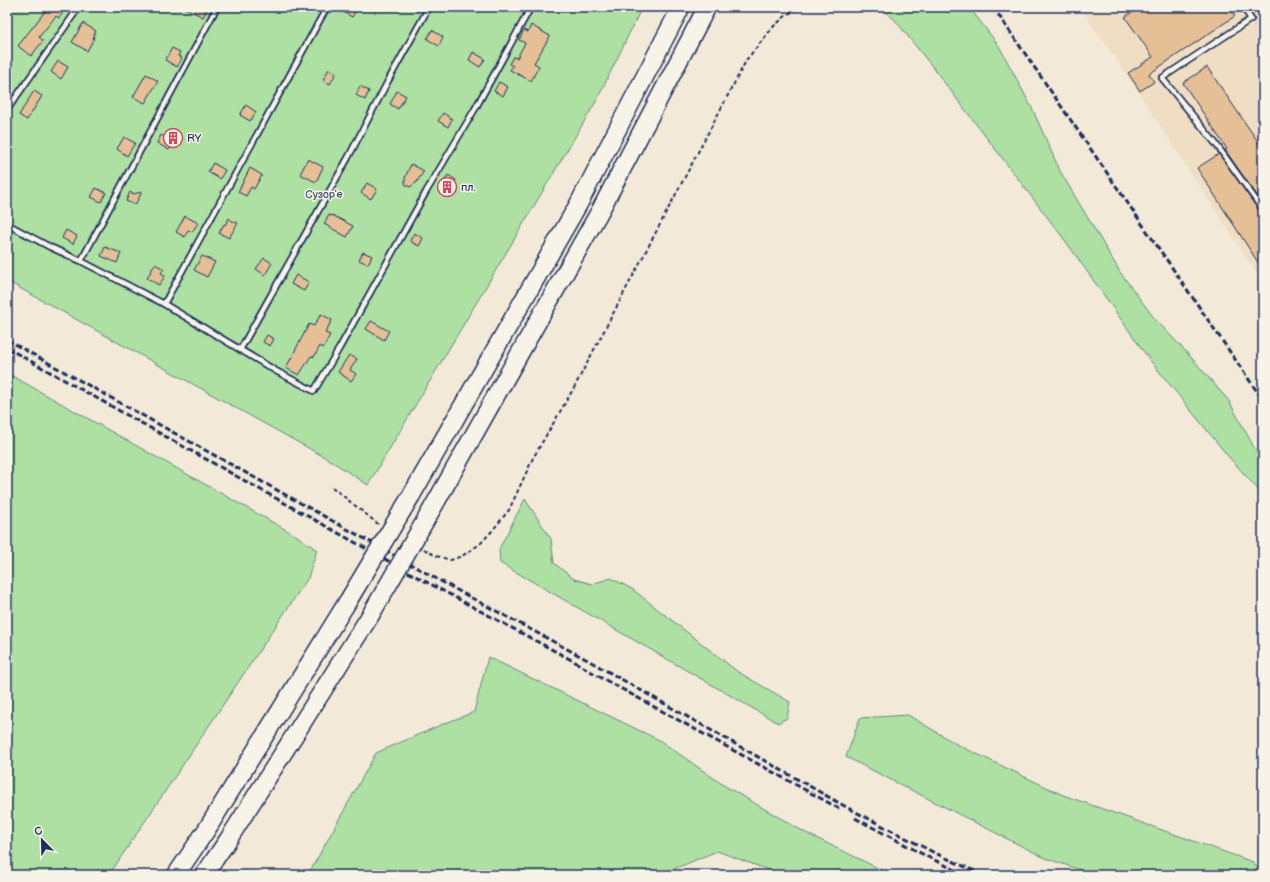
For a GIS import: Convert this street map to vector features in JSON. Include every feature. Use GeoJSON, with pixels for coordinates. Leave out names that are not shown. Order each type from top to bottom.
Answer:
{"type":"FeatureCollection","features":[{"type":"Feature","properties":{"kind":"highway"},"geometry":{"type":"LineString","coordinates":[[176,875],[207,829],[348,601],[410,496],[578,205],[681,7]]}},
{"type":"Feature","properties":{"kind":"highway"},"geometry":{"type":"LineString","coordinates":[[204,875],[228,840],[370,616],[600,211],[707,7]]}},
{"type":"Feature","properties":{"kind":"lane"},"geometry":{"type":"LineString","coordinates":[[7,110],[79,7]]}},
{"type":"Feature","properties":{"kind":"lane"},"geometry":{"type":"LineString","coordinates":[[81,260],[217,7]]}},
{"type":"Feature","properties":{"kind":"lane"},"geometry":{"type":"LineString","coordinates":[[164,304],[326,7]]}},
{"type":"Feature","properties":{"kind":"lane"},"geometry":{"type":"LineString","coordinates":[[240,350],[348,158],[429,7]]}},
{"type":"Feature","properties":{"kind":"lane"},"geometry":{"type":"LineString","coordinates":[[7,224],[50,247],[81,260],[164,304],[276,371],[314,391],[426,192],[475,109],[531,7]]}},
{"type":"Feature","properties":{"kind":"lane"},"geometry":{"type":"LineString","coordinates":[[1243,7],[1251,20],[1162,78],[1216,144],[1263,210]]}},
{"type":"Feature","properties":{"kind":"path"},"geometry":{"type":"LineString","coordinates":[[422,548],[436,556],[451,560],[462,556],[480,544],[509,510],[533,458],[575,386],[747,59],[774,26],[788,14],[802,7]]}},
{"type":"Feature","properties":{"kind":"path"},"geometry":{"type":"LineString","coordinates":[[332,487],[374,522],[381,526]]}},
{"type":"Feature","properties":{"kind":"shaded area"},"geometry":{"type":"Polygon","coordinates":[[[1080,7],[1263,7],[1263,283],[1129,78],[1080,7]]]}},
{"type":"Feature","properties":{"kind":"green space","name":"Сузорʼе"},"geometry":{"type":"Polygon","coordinates":[[[7,7],[642,7],[597,100],[368,485],[328,459],[7,281],[7,7]]]}},
{"type":"Feature","properties":{"kind":"green space"},"geometry":{"type":"Polygon","coordinates":[[[879,7],[969,7],[999,46],[1032,108],[1060,171],[1120,272],[1154,318],[1190,356],[1229,401],[1263,464],[1263,495],[1227,455],[1149,359],[1067,243],[934,69],[895,20],[879,7]]]}},
{"type":"Feature","properties":{"kind":"green space"},"geometry":{"type":"Polygon","coordinates":[[[7,373],[297,536],[317,550],[308,578],[109,875],[7,875],[7,373]]]}},
{"type":"Feature","properties":{"kind":"green space"},"geometry":{"type":"Polygon","coordinates":[[[525,499],[551,539],[554,563],[574,579],[592,584],[611,578],[632,589],[738,672],[790,702],[787,718],[778,723],[500,563],[499,549],[525,499]]]}},
{"type":"Feature","properties":{"kind":"green space"},"geometry":{"type":"Polygon","coordinates":[[[488,657],[659,740],[725,786],[806,833],[892,875],[782,875],[717,851],[660,875],[308,875],[376,753],[474,712],[488,657]]]}},
{"type":"Feature","properties":{"kind":"green space"},"geometry":{"type":"Polygon","coordinates":[[[908,715],[958,745],[1063,795],[1253,862],[1263,875],[1095,875],[1045,858],[846,757],[860,718],[908,715]]]}},
{"type":"Feature","properties":{"kind":"building"},"geometry":{"type":"Polygon","coordinates":[[[42,7],[63,7],[61,9],[64,11],[59,18],[56,16],[39,37],[43,41],[31,56],[18,46],[46,10],[42,7]]]}},
{"type":"Feature","properties":{"kind":"building"},"geometry":{"type":"Polygon","coordinates":[[[183,7],[208,7],[203,17],[183,7]]]}},
{"type":"Feature","properties":{"kind":"building"},"geometry":{"type":"Polygon","coordinates":[[[334,7],[358,7],[352,17],[334,7]]]}},
{"type":"Feature","properties":{"kind":"building"},"geometry":{"type":"Polygon","coordinates":[[[1131,7],[1229,7],[1235,16],[1149,74],[1154,82],[1140,91],[1128,73],[1153,57],[1125,17],[1134,11],[1131,7]]]}},
{"type":"Feature","properties":{"kind":"building"},"geometry":{"type":"Polygon","coordinates":[[[83,23],[96,31],[87,51],[72,42],[83,23]]]}},
{"type":"Feature","properties":{"kind":"building"},"geometry":{"type":"Polygon","coordinates":[[[531,25],[550,36],[534,63],[539,66],[531,81],[510,70],[513,66],[509,64],[513,57],[517,58],[525,43],[519,40],[524,30],[528,32],[531,25]]]}},
{"type":"Feature","properties":{"kind":"building"},"geometry":{"type":"Polygon","coordinates":[[[432,30],[443,37],[439,46],[427,39],[432,30]]]}},
{"type":"Feature","properties":{"kind":"building"},"geometry":{"type":"Polygon","coordinates":[[[172,48],[180,52],[178,56],[182,58],[177,67],[165,60],[172,48]]]}},
{"type":"Feature","properties":{"kind":"building"},"geometry":{"type":"Polygon","coordinates":[[[473,52],[485,59],[480,67],[469,60],[473,52]]]}},
{"type":"Feature","properties":{"kind":"building"},"geometry":{"type":"Polygon","coordinates":[[[58,61],[68,67],[61,79],[51,72],[58,61]]]}},
{"type":"Feature","properties":{"kind":"building"},"geometry":{"type":"Polygon","coordinates":[[[1207,67],[1263,149],[1263,204],[1225,150],[1227,149],[1183,83],[1207,67]]]}},
{"type":"Feature","properties":{"kind":"building"},"geometry":{"type":"Polygon","coordinates":[[[329,69],[336,73],[330,84],[323,80],[329,69]]]}},
{"type":"Feature","properties":{"kind":"building"},"geometry":{"type":"Polygon","coordinates":[[[146,74],[158,81],[145,103],[133,97],[146,74]]]}},
{"type":"Feature","properties":{"kind":"building"},"geometry":{"type":"Polygon","coordinates":[[[499,82],[508,87],[503,96],[494,91],[499,82]]]}},
{"type":"Feature","properties":{"kind":"building"},"geometry":{"type":"Polygon","coordinates":[[[360,86],[369,91],[365,100],[356,95],[360,86]]]}},
{"type":"Feature","properties":{"kind":"building"},"geometry":{"type":"Polygon","coordinates":[[[34,91],[42,96],[27,120],[19,115],[34,91]]]}},
{"type":"Feature","properties":{"kind":"building"},"geometry":{"type":"Polygon","coordinates":[[[397,91],[406,96],[398,109],[390,104],[397,91]]]}},
{"type":"Feature","properties":{"kind":"building"},"geometry":{"type":"Polygon","coordinates":[[[246,105],[256,112],[250,121],[240,115],[246,105]]]}},
{"type":"Feature","properties":{"kind":"building"},"geometry":{"type":"Polygon","coordinates":[[[443,113],[452,119],[448,127],[438,121],[443,113]]]}},
{"type":"Feature","properties":{"kind":"building"},"geometry":{"type":"Polygon","coordinates":[[[161,135],[173,142],[169,150],[157,143],[161,135]]]}},
{"type":"Feature","properties":{"kind":"building"},"geometry":{"type":"Polygon","coordinates":[[[124,137],[135,143],[127,156],[117,149],[124,137]]]}},
{"type":"Feature","properties":{"kind":"building"},"geometry":{"type":"Polygon","coordinates":[[[1219,154],[1260,212],[1263,214],[1263,270],[1197,168],[1219,154]]]}},
{"type":"Feature","properties":{"kind":"building"},"geometry":{"type":"Polygon","coordinates":[[[308,159],[323,167],[316,182],[300,174],[308,159]]]}},
{"type":"Feature","properties":{"kind":"building"},"geometry":{"type":"Polygon","coordinates":[[[213,163],[225,170],[220,179],[208,172],[213,163]]]}},
{"type":"Feature","properties":{"kind":"building"},"geometry":{"type":"Polygon","coordinates":[[[411,164],[424,171],[416,183],[410,187],[405,184],[405,178],[411,164]]]}},
{"type":"Feature","properties":{"kind":"building"},"geometry":{"type":"Polygon","coordinates":[[[250,168],[262,175],[254,189],[251,187],[246,196],[238,192],[250,168]]]}},
{"type":"Feature","properties":{"kind":"building"},"geometry":{"type":"Polygon","coordinates":[[[448,175],[456,180],[451,190],[442,185],[448,175]]]}},
{"type":"Feature","properties":{"kind":"building"},"geometry":{"type":"Polygon","coordinates":[[[367,183],[377,189],[371,199],[361,193],[367,183]]]}},
{"type":"Feature","properties":{"kind":"building"},"geometry":{"type":"Polygon","coordinates":[[[96,188],[106,193],[101,202],[91,197],[96,188]]]}},
{"type":"Feature","properties":{"kind":"building"},"geometry":{"type":"Polygon","coordinates":[[[130,192],[133,194],[142,192],[135,205],[126,201],[130,192]]]}},
{"type":"Feature","properties":{"kind":"building"},"geometry":{"type":"Polygon","coordinates":[[[329,215],[332,215],[353,226],[347,237],[324,224],[329,215]]]}},
{"type":"Feature","properties":{"kind":"building"},"geometry":{"type":"Polygon","coordinates":[[[185,216],[198,223],[192,232],[188,230],[185,237],[176,232],[185,216]]]}},
{"type":"Feature","properties":{"kind":"building"},"geometry":{"type":"Polygon","coordinates":[[[229,218],[238,223],[229,238],[219,233],[229,218]]]}},
{"type":"Feature","properties":{"kind":"building"},"geometry":{"type":"Polygon","coordinates":[[[66,230],[77,236],[73,244],[62,238],[66,230]]]}},
{"type":"Feature","properties":{"kind":"building"},"geometry":{"type":"Polygon","coordinates":[[[414,233],[423,238],[419,246],[410,241],[414,233]]]}},
{"type":"Feature","properties":{"kind":"building"},"geometry":{"type":"Polygon","coordinates":[[[105,247],[121,253],[117,263],[101,256],[105,247]]]}},
{"type":"Feature","properties":{"kind":"building"},"geometry":{"type":"Polygon","coordinates":[[[363,252],[372,256],[368,264],[359,260],[363,252]]]}},
{"type":"Feature","properties":{"kind":"building"},"geometry":{"type":"Polygon","coordinates":[[[202,256],[215,262],[207,277],[194,270],[202,256]]]}},
{"type":"Feature","properties":{"kind":"building"},"geometry":{"type":"Polygon","coordinates":[[[264,258],[272,263],[265,275],[256,269],[264,258]]]}},
{"type":"Feature","properties":{"kind":"building"},"geometry":{"type":"Polygon","coordinates":[[[155,264],[164,269],[161,273],[165,276],[159,285],[147,278],[155,264]]]}},
{"type":"Feature","properties":{"kind":"building"},"geometry":{"type":"Polygon","coordinates":[[[296,275],[309,282],[304,291],[291,284],[296,275]]]}},
{"type":"Feature","properties":{"kind":"building"},"geometry":{"type":"Polygon","coordinates":[[[321,314],[332,320],[325,333],[330,335],[323,348],[320,346],[314,357],[311,356],[299,375],[286,368],[309,324],[314,326],[321,314]]]}},
{"type":"Feature","properties":{"kind":"building"},"geometry":{"type":"Polygon","coordinates":[[[371,321],[389,331],[384,340],[366,329],[371,321]]]}},
{"type":"Feature","properties":{"kind":"building"},"geometry":{"type":"Polygon","coordinates":[[[267,335],[274,339],[270,346],[263,342],[267,335]]]}},
{"type":"Feature","properties":{"kind":"building"},"geometry":{"type":"Polygon","coordinates":[[[349,355],[357,359],[350,370],[356,374],[351,381],[338,372],[349,355]]]}},
{"type":"Feature","properties":{"kind":"railway"},"geometry":{"type":"LineString","coordinates":[[993,7],[1263,400]]}},
{"type":"Feature","properties":{"kind":"railway"},"geometry":{"type":"LineString","coordinates":[[7,340],[455,589],[584,658],[848,808],[931,851],[983,875]]}},
{"type":"Feature","properties":{"kind":"railway"},"geometry":{"type":"LineString","coordinates":[[7,348],[408,572],[577,663],[840,809]]}},
{"type":"Feature","properties":{"kind":"railway"},"geometry":{"type":"LineString","coordinates":[[855,818],[930,858],[966,875]]}},
{"type":"Feature","properties":{"kind":"place","name":"RY"},"geometry":{"type":"Point","coordinates":[173,138]}},
{"type":"Feature","properties":{"kind":"place","name":"пл."},"geometry":{"type":"Point","coordinates":[447,187]}}]}
